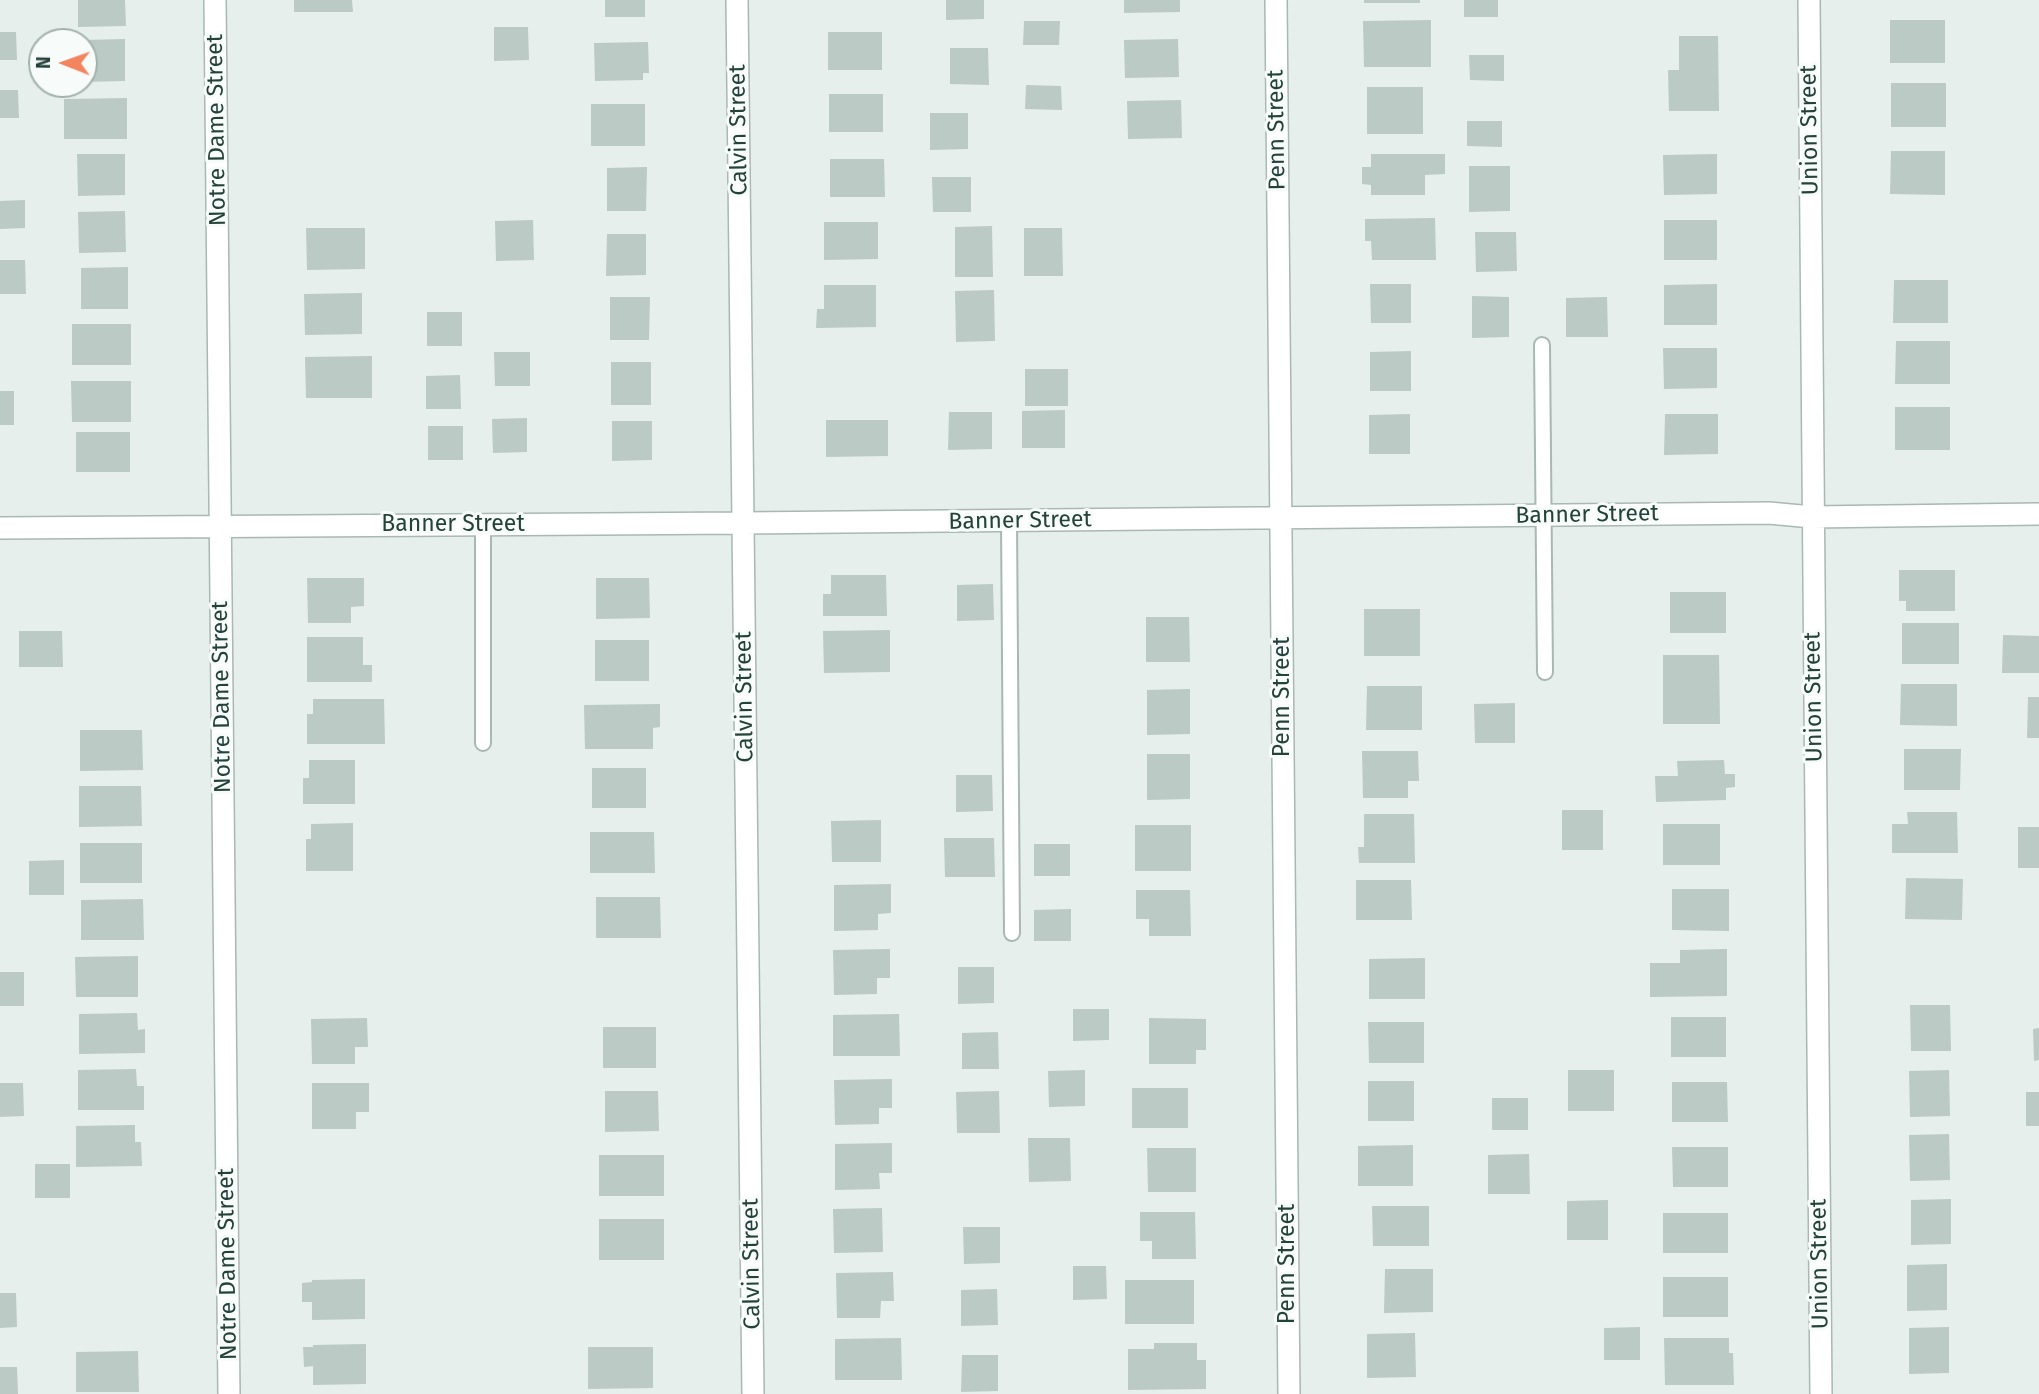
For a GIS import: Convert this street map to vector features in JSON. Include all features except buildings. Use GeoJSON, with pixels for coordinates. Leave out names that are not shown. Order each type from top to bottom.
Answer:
{"type":"FeatureCollection","features":[{"type":"Feature","properties":{"kind":"street","name":"Notre Dame Street"},"geometry":{"type":"LineString","coordinates":[[215,0],[229,1394]]}},
{"type":"Feature","properties":{"kind":"street","name":"Calvin Street"},"geometry":{"type":"LineString","coordinates":[[737,0],[753,1394]]}},
{"type":"Feature","properties":{"kind":"street","name":"Penn Street"},"geometry":{"type":"LineString","coordinates":[[1276,0],[1289,1394]]}},
{"type":"Feature","properties":{"kind":"street","name":"Union Street"},"geometry":{"type":"LineString","coordinates":[[1809,0],[1821,1394]]}},
{"type":"Feature","properties":{"kind":"street","name":"Banner Street"},"geometry":{"type":"LineString","coordinates":[[0,527],[1769,513],[1812,517],[2039,514]]}},
{"type":"Feature","properties":{"kind":"lane"},"geometry":{"type":"LineString","coordinates":[[1542,345],[1545,672]]}},
{"type":"Feature","properties":{"kind":"lane"},"geometry":{"type":"LineString","coordinates":[[1009,521],[1012,933]]}},
{"type":"Feature","properties":{"kind":"lane"},"geometry":{"type":"LineString","coordinates":[[483,524],[483,743]]}}]}
